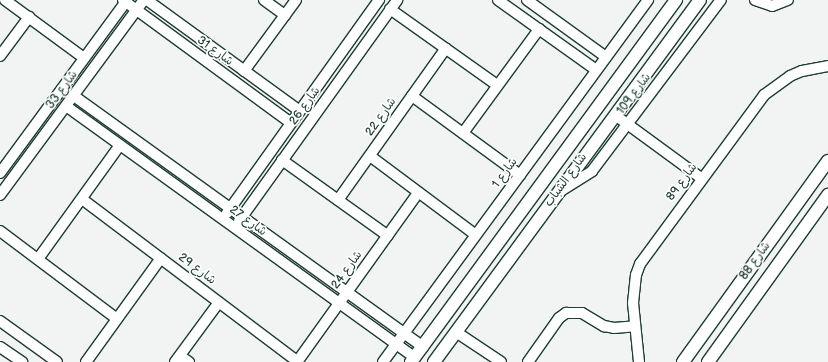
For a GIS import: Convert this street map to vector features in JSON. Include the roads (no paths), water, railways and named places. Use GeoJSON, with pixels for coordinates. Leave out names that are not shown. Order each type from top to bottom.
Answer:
{"type":"FeatureCollection","features":[{"type":"Feature","properties":{"kind":"street"},"geometry":{"type":"LineString","coordinates":[[5,0],[84,58]]}},
{"type":"Feature","properties":{"kind":"street","name":"شارع 33"},"geometry":{"type":"LineString","coordinates":[[0,196],[137,10],[146,0]]}},
{"type":"Feature","properties":{"kind":"street","name":"شارع 31"},"geometry":{"type":"LineString","coordinates":[[146,0],[300,111]]}},
{"type":"Feature","properties":{"kind":"street"},"geometry":{"type":"LineString","coordinates":[[264,0],[285,15]]}},
{"type":"Feature","properties":{"kind":"street"},"geometry":{"type":"LineString","coordinates":[[244,71],[296,0]]}},
{"type":"Feature","properties":{"kind":"street","name":"شارع 26"},"geometry":{"type":"LineString","coordinates":[[222,219],[379,0]]}},
{"type":"Feature","properties":{"kind":"street","name":"شارع 26"},"geometry":{"type":"LineString","coordinates":[[234,227],[397,0]]}},
{"type":"Feature","properties":{"kind":"street"},"geometry":{"type":"LineString","coordinates":[[498,0],[596,70]]}},
{"type":"Feature","properties":{"kind":"street"},"geometry":{"type":"LineString","coordinates":[[527,0],[606,57]]}},
{"type":"Feature","properties":{"kind":"street","name":"شارع 1"},"geometry":{"type":"LineString","coordinates":[[383,362],[648,0]]}},
{"type":"Feature","properties":{"kind":"street","name":"شارع الشباب"},"geometry":{"type":"LineString","coordinates":[[413,360],[676,0]]}},
{"type":"Feature","properties":{"kind":"street","name":"شارع الشباب"},"geometry":{"type":"LineString","coordinates":[[434,362],[700,0]]}},
{"type":"Feature","properties":{"kind":"street","name":"شارع 109"},"geometry":{"type":"LineString","coordinates":[[557,193],[592,171],[721,0]]}},
{"type":"Feature","properties":{"kind":"street"},"geometry":{"type":"LineString","coordinates":[[755,0],[772,6],[788,0]]}},
{"type":"Feature","properties":{"kind":"street","name":"شارع 33"},"geometry":{"type":"LineString","coordinates":[[0,173],[125,1]]}},
{"type":"Feature","properties":{"kind":"street","name":"شارع 31"},"geometry":{"type":"LineString","coordinates":[[125,1],[291,123]]}},
{"type":"Feature","properties":{"kind":"street"},"geometry":{"type":"LineString","coordinates":[[390,9],[498,85]]}},
{"type":"Feature","properties":{"kind":"street"},"geometry":{"type":"LineString","coordinates":[[0,56],[28,17]]}},
{"type":"Feature","properties":{"kind":"street"},"geometry":{"type":"LineString","coordinates":[[463,133],[539,29]]}},
{"type":"Feature","properties":{"kind":"street","name":"شارع 22"},"geometry":{"type":"LineString","coordinates":[[338,200],[446,48]]}},
{"type":"Feature","properties":{"kind":"street","name":"شارع 89"},"geometry":{"type":"LineString","coordinates":[[639,362],[635,326],[634,287],[640,264],[754,107],[775,84],[802,71],[828,66]]}},
{"type":"Feature","properties":{"kind":"street","name":"شارع 27"},"geometry":{"type":"LineString","coordinates":[[74,96],[422,347]]}},
{"type":"Feature","properties":{"kind":"street"},"geometry":{"type":"LineString","coordinates":[[412,96],[520,175]]}},
{"type":"Feature","properties":{"kind":"street","name":"شارع 27"},"geometry":{"type":"LineString","coordinates":[[66,106],[396,344],[413,360]]}},
{"type":"Feature","properties":{"kind":"street"},"geometry":{"type":"LineString","coordinates":[[615,115],[701,178]]}},
{"type":"Feature","properties":{"kind":"street"},"geometry":{"type":"LineString","coordinates":[[581,130],[596,140]]}},
{"type":"Feature","properties":{"kind":"street"},"geometry":{"type":"LineString","coordinates":[[38,259],[120,146]]}},
{"type":"Feature","properties":{"kind":"street"},"geometry":{"type":"LineString","coordinates":[[370,156],[476,235]]}},
{"type":"Feature","properties":{"kind":"street"},"geometry":{"type":"LineString","coordinates":[[282,160],[388,236]]}},
{"type":"Feature","properties":{"kind":"street","name":"شارع 88"},"geometry":{"type":"LineString","coordinates":[[682,362],[828,161]]}},
{"type":"Feature","properties":{"kind":"street","name":"شارع 24"},"geometry":{"type":"LineString","coordinates":[[297,362],[418,193]]}},
{"type":"Feature","properties":{"kind":"street","name":"شارع 88"},"geometry":{"type":"LineString","coordinates":[[708,362],[828,195]]}},
{"type":"Feature","properties":{"kind":"street","name":"شارع 29"},"geometry":{"type":"LineString","coordinates":[[82,199],[297,362]]}},
{"type":"Feature","properties":{"kind":"street"},"geometry":{"type":"LineString","coordinates":[[0,231],[117,319]]}},
{"type":"Feature","properties":{"kind":"street"},"geometry":{"type":"LineString","coordinates":[[86,362],[160,258]]}},
{"type":"Feature","properties":{"kind":"street"},"geometry":{"type":"LineString","coordinates":[[188,362],[177,359],[219,302]]}},
{"type":"Feature","properties":{"kind":"street"},"geometry":{"type":"LineString","coordinates":[[528,362],[560,318],[566,313],[582,312],[604,326],[614,328],[635,326]]}},
{"type":"Feature","properties":{"kind":"street"},"geometry":{"type":"LineString","coordinates":[[0,321],[57,362]]}},
{"type":"Feature","properties":{"kind":"street"},"geometry":{"type":"LineString","coordinates":[[456,332],[501,362]]}},
{"type":"Feature","properties":{"kind":"street"},"geometry":{"type":"LineString","coordinates":[[0,347],[22,362]]}}]}
